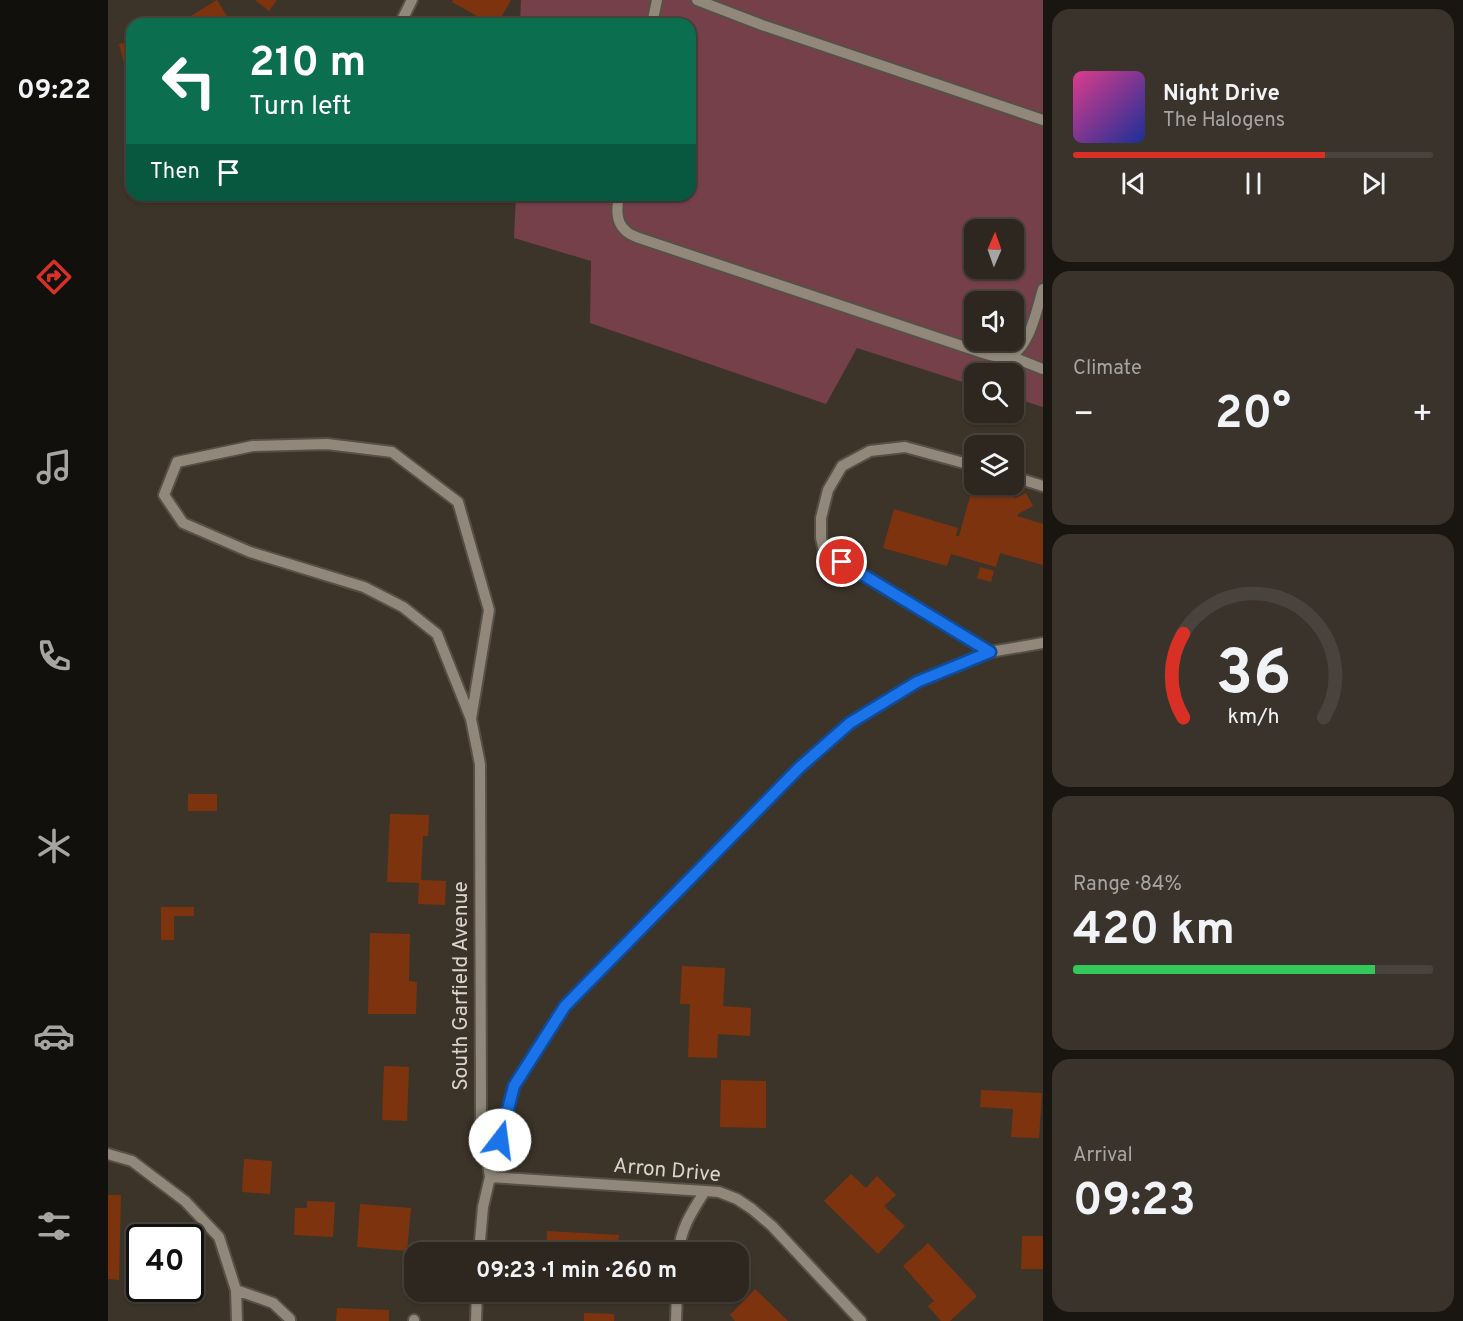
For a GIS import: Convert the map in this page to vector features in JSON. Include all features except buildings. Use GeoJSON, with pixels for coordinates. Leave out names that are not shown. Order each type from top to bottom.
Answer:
{"type":"FeatureCollection","features":[{"type":"Feature","properties":{"kind":"street"},"geometry":{"type":"LineString","coordinates":[[403,18],[412,0]]}},
{"type":"Feature","properties":{"kind":"street"},"geometry":{"type":"LineString","coordinates":[[653,18],[657,0]]}},
{"type":"Feature","properties":{"kind":"street"},"geometry":{"type":"LineString","coordinates":[[697,0],[773,29],[1043,120]]}},
{"type":"Feature","properties":{"kind":"street"},"geometry":{"type":"LineString","coordinates":[[619,201],[618,219],[625,231],[639,238],[982,353],[999,357],[1010,356],[1043,369]]}},
{"type":"Feature","properties":{"kind":"street"},"geometry":{"type":"LineString","coordinates":[[1010,356],[1023,346],[1043,289]]}},
{"type":"Feature","properties":{"kind":"street"},"geometry":{"type":"LineString","coordinates":[[327,444],[392,452],[458,502],[489,610],[471,719],[437,634],[403,607],[364,587],[250,552],[183,523],[164,495],[177,462],[253,446],[327,444]]}},
{"type":"Feature","properties":{"kind":"street"},"geometry":{"type":"LineString","coordinates":[[964,463],[905,447],[870,451],[843,466],[828,490],[821,518],[820,538],[824,551],[990,652]]}},
{"type":"Feature","properties":{"kind":"street"},"geometry":{"type":"LineString","coordinates":[[1024,480],[1043,486]]}},
{"type":"Feature","properties":{"kind":"street"},"geometry":{"type":"LineString","coordinates":[[490,1177],[514,1086],[565,1006],[800,767],[850,723],[917,682],[990,652],[1043,643]]}},
{"type":"Feature","properties":{"kind":"street","name":"South Garfield Avenue"},"geometry":{"type":"LineString","coordinates":[[471,719],[480,764],[482,1121],[490,1177],[483,1207],[480,1242]]}},
{"type":"Feature","properties":{"kind":"street"},"geometry":{"type":"LineString","coordinates":[[108,1154],[132,1161],[185,1201],[219,1238],[236,1290],[237,1321]]}},
{"type":"Feature","properties":{"kind":"street","name":"Arron Drive"},"geometry":{"type":"LineString","coordinates":[[490,1177],[719,1192],[737,1199],[772,1226],[861,1321]]}},
{"type":"Feature","properties":{"kind":"street"},"geometry":{"type":"LineString","coordinates":[[681,1242],[690,1214],[705,1191]]}},
{"type":"Feature","properties":{"kind":"street"},"geometry":{"type":"LineString","coordinates":[[236,1290],[273,1303],[290,1321]]}},
{"type":"Feature","properties":{"kind":"street"},"geometry":{"type":"LineString","coordinates":[[476,1321],[477,1302]]}},
{"type":"Feature","properties":{"kind":"street"},"geometry":{"type":"LineString","coordinates":[[676,1321],[677,1302]]}},
{"type":"Feature","properties":{"kind":"shaded area"},"geometry":{"type":"Polygon","coordinates":[[[521,0],[1043,0],[1043,407],[1024,401],[1024,363],[964,363],[964,382],[857,348],[826,404],[590,323],[591,261],[514,238],[516,201],[696,201],[696,18],[520,18],[521,0]]]}},
{"type":"Feature","properties":{"kind":"route"},"geometry":{"type":"LineString","coordinates":[[500,1140],[514,1086],[565,1006],[800,767],[850,723],[917,682],[990,652],[842,562]]}}]}
